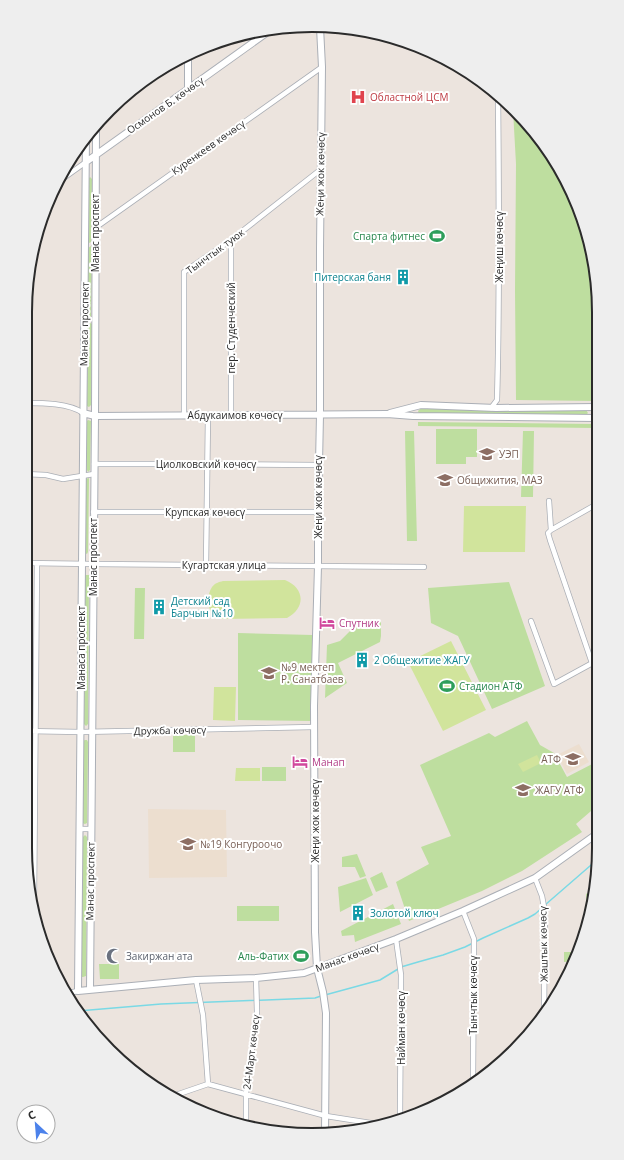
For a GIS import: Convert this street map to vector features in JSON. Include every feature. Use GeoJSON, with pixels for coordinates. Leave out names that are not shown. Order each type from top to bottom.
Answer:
{"type":"FeatureCollection","features":[{"type":"Feature","properties":{"kind":"main road","name":"Жеңи жок көчөсү"},"geometry":{"type":"LineString","coordinates":[[320,32],[322,67],[320,170],[320,415],[314,727],[315,943],[317,968],[325,1000],[326,1013],[325,1127]]}},
{"type":"Feature","properties":{"kind":"main road","name":"Осмонов Б. көчөсү"},"geometry":{"type":"LineString","coordinates":[[86,162],[262,36]]}},
{"type":"Feature","properties":{"kind":"main road"},"geometry":{"type":"LineString","coordinates":[[188,61],[188,89]]}},
{"type":"Feature","properties":{"kind":"main road","name":"Манас проспект"},"geometry":{"type":"LineString","coordinates":[[90,990],[96,134]]}},
{"type":"Feature","properties":{"kind":"main road","name":"Манаса проспект"},"geometry":{"type":"LineString","coordinates":[[78,991],[86,147]]}},
{"type":"Feature","properties":{"kind":"main road"},"geometry":{"type":"LineString","coordinates":[[85,245],[95,245]]}},
{"type":"Feature","properties":{"kind":"main road"},"geometry":{"type":"LineString","coordinates":[[84,320],[95,320]]}},
{"type":"Feature","properties":{"kind":"main road","name":"Абдукаимов көчөсү"},"geometry":{"type":"LineString","coordinates":[[387,414],[421,405],[491,408],[592,407]]}},
{"type":"Feature","properties":{"kind":"main road","name":"Абдукаимов көчөсү"},"geometry":{"type":"LineString","coordinates":[[83,413],[95,416],[387,414],[413,416],[592,418]]}},
{"type":"Feature","properties":{"kind":"main road","name":"Манас көчөсү"},"geometry":{"type":"LineString","coordinates":[[78,991],[196,980],[256,978],[304,973],[396,939],[463,911],[535,878],[592,837]]}},
{"type":"Feature","properties":{"kind":"street","name":"Куренкеев көчөсү"},"geometry":{"type":"LineString","coordinates":[[95,228],[322,67]]}},
{"type":"Feature","properties":{"kind":"street","name":"Жеңиш көчөсү"},"geometry":{"type":"LineString","coordinates":[[497,400],[499,343],[500,177],[498,102]]}},
{"type":"Feature","properties":{"kind":"street","name":"Осмонов Б. көчөсү"},"geometry":{"type":"LineString","coordinates":[[69,174],[86,162]]}},
{"type":"Feature","properties":{"kind":"street","name":"Тынчтык туюк"},"geometry":{"type":"LineString","coordinates":[[184,415],[184,272],[231,240],[320,170]]}},
{"type":"Feature","properties":{"kind":"street","name":"пер. Студенческий"},"geometry":{"type":"LineString","coordinates":[[231,240],[231,415]]}},
{"type":"Feature","properties":{"kind":"street"},"geometry":{"type":"LineString","coordinates":[[491,408],[497,400],[505,408]]}},
{"type":"Feature","properties":{"kind":"street"},"geometry":{"type":"LineString","coordinates":[[32,403],[68,406],[76,408],[83,413]]}},
{"type":"Feature","properties":{"kind":"street"},"geometry":{"type":"LineString","coordinates":[[206,565],[208,416]]}},
{"type":"Feature","properties":{"kind":"street","name":"Циолковский көчөсү"},"geometry":{"type":"LineString","coordinates":[[94,464],[318,465]]}},
{"type":"Feature","properties":{"kind":"street"},"geometry":{"type":"LineString","coordinates":[[32,474],[46,475],[63,479],[94,474]]}},
{"type":"Feature","properties":{"kind":"street"},"geometry":{"type":"LineString","coordinates":[[531,621],[554,684],[592,663],[548,533],[551,530],[549,501]]}},
{"type":"Feature","properties":{"kind":"street"},"geometry":{"type":"LineString","coordinates":[[551,530],[592,508]]}},
{"type":"Feature","properties":{"kind":"street","name":"Крупская көчөсү"},"geometry":{"type":"LineString","coordinates":[[93,512],[318,512]]}},
{"type":"Feature","properties":{"kind":"street","name":"Кугартская улица"},"geometry":{"type":"LineString","coordinates":[[32,563],[424,567]]}},
{"type":"Feature","properties":{"kind":"street"},"geometry":{"type":"LineString","coordinates":[[34,886],[37,563]]}},
{"type":"Feature","properties":{"kind":"street","name":"Дружба көчөсү"},"geometry":{"type":"LineString","coordinates":[[35,731],[81,732],[314,727]]}},
{"type":"Feature","properties":{"kind":"street"},"geometry":{"type":"LineString","coordinates":[[80,829],[91,829]]}},
{"type":"Feature","properties":{"kind":"street","name":"Жаштык көчөсү"},"geometry":{"type":"LineString","coordinates":[[535,878],[542,896],[545,913],[544,1005]]}},
{"type":"Feature","properties":{"kind":"street","name":"Тынчтык көчөсү"},"geometry":{"type":"LineString","coordinates":[[463,911],[474,939],[473,1077]]}},
{"type":"Feature","properties":{"kind":"street","name":"Найман көчөсү"},"geometry":{"type":"LineString","coordinates":[[396,939],[401,975],[400,1114]]}},
{"type":"Feature","properties":{"kind":"street","name":"24-Март көчөсү"},"geometry":{"type":"LineString","coordinates":[[246,1120],[246,1094],[257,1012],[256,978]]}},
{"type":"Feature","properties":{"kind":"street"},"geometry":{"type":"LineString","coordinates":[[196,980],[203,1015],[208,1084]]}},
{"type":"Feature","properties":{"kind":"street","name":"Манас көчөсү"},"geometry":{"type":"LineString","coordinates":[[72,992],[78,991]]}},
{"type":"Feature","properties":{"kind":"street"},"geometry":{"type":"LineString","coordinates":[[179,1094],[208,1084],[326,1116],[368,1123]]}},
{"type":"Feature","properties":{"kind":"shaded area","name":"АТФ"},"geometry":{"type":"Polygon","coordinates":[[[579,744],[589,762],[567,774],[557,755],[579,744]]]}},
{"type":"Feature","properties":{"kind":"shaded area","name":"№19 Конгуроочо"},"geometry":{"type":"Polygon","coordinates":[[[148,809],[226,810],[227,877],[149,878],[148,809]]]}},
{"type":"Feature","properties":{"kind":"green space"},"geometry":{"type":"Polygon","coordinates":[[[513,117],[523,127],[545,156],[563,188],[577,222],[587,257],[590,275],[592,312],[592,401],[516,400],[516,164],[513,117]]]}},
{"type":"Feature","properties":{"kind":"green space"},"geometry":{"type":"Polygon","coordinates":[[[90,177],[92,179],[91,242],[89,243],[88,242],[90,177]]]}},
{"type":"Feature","properties":{"kind":"green space"},"geometry":{"type":"Polygon","coordinates":[[[91,246],[90,317],[87,316],[88,248],[91,246]]]}},
{"type":"Feature","properties":{"kind":"green space"},"geometry":{"type":"Polygon","coordinates":[[[88,323],[92,324],[91,405],[89,407],[87,406],[88,323]]]}},
{"type":"Feature","properties":{"kind":"green space"},"geometry":{"type":"Polygon","coordinates":[[[420,409],[586,410],[588,413],[586,415],[419,414],[418,411],[420,409]]]}},
{"type":"Feature","properties":{"kind":"green space"},"geometry":{"type":"Polygon","coordinates":[[[87,421],[91,421],[90,470],[88,472],[87,421]]]}},
{"type":"Feature","properties":{"kind":"green space"},"geometry":{"type":"Polygon","coordinates":[[[418,422],[592,424],[592,428],[418,426],[418,422]]]}},
{"type":"Feature","properties":{"kind":"green space"},"geometry":{"type":"Polygon","coordinates":[[[436,429],[477,429],[477,457],[466,457],[466,464],[436,464],[436,429]]]}},
{"type":"Feature","properties":{"kind":"green space"},"geometry":{"type":"Polygon","coordinates":[[[405,431],[414,431],[417,541],[407,541],[405,431]]]}},
{"type":"Feature","properties":{"kind":"green space"},"geometry":{"type":"Polygon","coordinates":[[[523,431],[534,431],[533,497],[521,497],[523,431]]]}},
{"type":"Feature","properties":{"kind":"green space"},"geometry":{"type":"Polygon","coordinates":[[[89,478],[87,554],[85,553],[85,479],[89,478]]]}},
{"type":"Feature","properties":{"kind":"green space"},"geometry":{"type":"Polygon","coordinates":[[[464,506],[526,506],[525,552],[463,552],[464,506]]]}},
{"type":"Feature","properties":{"kind":"green space"},"geometry":{"type":"Polygon","coordinates":[[[85,575],[89,575],[88,724],[86,726],[84,724],[85,575]]]}},
{"type":"Feature","properties":{"kind":"green space"},"geometry":{"type":"Polygon","coordinates":[[[285,580],[296,588],[301,598],[298,609],[287,618],[220,619],[210,610],[208,604],[209,593],[213,586],[219,582],[285,580]]]}},
{"type":"Feature","properties":{"kind":"green space"},"geometry":{"type":"Polygon","coordinates":[[[509,582],[545,686],[492,709],[458,636],[431,623],[428,588],[509,582]]]}},
{"type":"Feature","properties":{"kind":"green space"},"geometry":{"type":"Polygon","coordinates":[[[135,588],[145,588],[144,639],[134,639],[135,588]]]}},
{"type":"Feature","properties":{"kind":"green space"},"geometry":{"type":"Polygon","coordinates":[[[381,621],[380,642],[338,663],[347,683],[325,698],[327,645],[340,641],[354,627],[381,621]]]}},
{"type":"Feature","properties":{"kind":"green space"},"geometry":{"type":"Polygon","coordinates":[[[238,633],[313,635],[313,721],[238,720],[238,633]]]}},
{"type":"Feature","properties":{"kind":"green space","name":"Стадион АТФ"},"geometry":{"type":"Polygon","coordinates":[[[451,641],[486,710],[443,731],[408,662],[451,641]]]}},
{"type":"Feature","properties":{"kind":"green space"},"geometry":{"type":"Polygon","coordinates":[[[214,687],[236,687],[235,721],[213,720],[214,687]]]}},
{"type":"Feature","properties":{"kind":"green space"},"geometry":{"type":"Polygon","coordinates":[[[527,721],[540,745],[554,753],[567,777],[592,764],[592,810],[576,824],[582,832],[522,871],[482,891],[409,921],[396,882],[429,864],[421,847],[451,836],[420,765],[489,733],[495,737],[527,721]]]}},
{"type":"Feature","properties":{"kind":"green space"},"geometry":{"type":"Polygon","coordinates":[[[173,735],[195,735],[195,752],[173,752],[173,735]]]}},
{"type":"Feature","properties":{"kind":"green space"},"geometry":{"type":"Polygon","coordinates":[[[85,740],[88,742],[87,823],[85,824],[82,823],[83,741],[85,740]]]}},
{"type":"Feature","properties":{"kind":"green space"},"geometry":{"type":"Polygon","coordinates":[[[537,755],[541,763],[523,772],[518,764],[537,755]]]}},
{"type":"Feature","properties":{"kind":"green space"},"geometry":{"type":"Polygon","coordinates":[[[262,767],[286,767],[286,781],[262,781],[262,767]]]}},
{"type":"Feature","properties":{"kind":"green space"},"geometry":{"type":"Polygon","coordinates":[[[236,768],[260,768],[260,781],[235,781],[236,768]]]}},
{"type":"Feature","properties":{"kind":"green space"},"geometry":{"type":"Polygon","coordinates":[[[85,835],[87,837],[86,976],[82,977],[83,837],[85,835]]]}},
{"type":"Feature","properties":{"kind":"green space"},"geometry":{"type":"Polygon","coordinates":[[[357,854],[366,876],[360,878],[355,867],[342,867],[342,857],[357,854]]]}},
{"type":"Feature","properties":{"kind":"green space"},"geometry":{"type":"Polygon","coordinates":[[[382,872],[388,887],[376,892],[370,878],[382,872]]]}},
{"type":"Feature","properties":{"kind":"green space"},"geometry":{"type":"Polygon","coordinates":[[[366,878],[373,895],[340,912],[338,887],[366,878]]]}},
{"type":"Feature","properties":{"kind":"green space"},"geometry":{"type":"Polygon","coordinates":[[[589,892],[587,904],[586,894],[589,892]]]}},
{"type":"Feature","properties":{"kind":"green space"},"geometry":{"type":"Polygon","coordinates":[[[393,904],[401,924],[355,942],[354,935],[342,936],[341,931],[393,904]]]}},
{"type":"Feature","properties":{"kind":"green space"},"geometry":{"type":"Polygon","coordinates":[[[237,906],[279,906],[279,921],[237,921],[237,906]]]}},
{"type":"Feature","properties":{"kind":"green space"},"geometry":{"type":"Polygon","coordinates":[[[564,952],[572,952],[568,962],[564,962],[564,952]]]}},
{"type":"Feature","properties":{"kind":"green space"},"geometry":{"type":"Polygon","coordinates":[[[99,964],[119,964],[119,979],[100,979],[99,964]]]}},
{"type":"Feature","properties":{"kind":"waterway"},"geometry":{"type":"LineString","coordinates":[[545,905],[591,865]]}},
{"type":"Feature","properties":{"kind":"waterway"},"geometry":{"type":"LineString","coordinates":[[401,967],[465,947],[528,918],[542,908]]}},
{"type":"Feature","properties":{"kind":"waterway"},"geometry":{"type":"LineString","coordinates":[[325,995],[380,980],[398,969]]}},
{"type":"Feature","properties":{"kind":"waterway"},"geometry":{"type":"LineString","coordinates":[[84,1010],[161,1004],[315,998],[321,996]]}},
{"type":"Feature","properties":{"kind":"place","name":"Областной ЦСМ"},"geometry":{"type":"Point","coordinates":[358,97]}},
{"type":"Feature","properties":{"kind":"place","name":"Спарта фитнес"},"geometry":{"type":"Point","coordinates":[437,236]}},
{"type":"Feature","properties":{"kind":"place","name":"Питерская баня"},"geometry":{"type":"Point","coordinates":[403,277]}},
{"type":"Feature","properties":{"kind":"place","name":"УЭП"},"geometry":{"type":"Point","coordinates":[487,454]}},
{"type":"Feature","properties":{"kind":"place","name":"Общижития, МАЗ"},"geometry":{"type":"Point","coordinates":[445,480]}},
{"type":"Feature","properties":{"kind":"place","name":"Детский сад Барчын №10"},"geometry":{"type":"Point","coordinates":[159,607]}},
{"type":"Feature","properties":{"kind":"place","name":"Спутник"},"geometry":{"type":"Point","coordinates":[327,623]}},
{"type":"Feature","properties":{"kind":"place","name":"2 Общежитие ЖАГУ"},"geometry":{"type":"Point","coordinates":[362,660]}},
{"type":"Feature","properties":{"kind":"place","name":"№9 мектеп Р. Санатбаев"},"geometry":{"type":"Point","coordinates":[269,673]}},
{"type":"Feature","properties":{"kind":"place","name":"Стадион АТФ"},"geometry":{"type":"Point","coordinates":[447,686]}},
{"type":"Feature","properties":{"kind":"place","name":"АТФ"},"geometry":{"type":"Point","coordinates":[573,759]}},
{"type":"Feature","properties":{"kind":"place","name":"Манап"},"geometry":{"type":"Point","coordinates":[300,762]}},
{"type":"Feature","properties":{"kind":"place","name":"ЖАГУ АТФ"},"geometry":{"type":"Point","coordinates":[523,790]}},
{"type":"Feature","properties":{"kind":"place","name":"№19 Конгуроочо"},"geometry":{"type":"Point","coordinates":[188,844]}},
{"type":"Feature","properties":{"kind":"place","name":"Золотой ключ"},"geometry":{"type":"Point","coordinates":[358,913]}},
{"type":"Feature","properties":{"kind":"place","name":"Закиржан ата"},"geometry":{"type":"Point","coordinates":[114,956]}},
{"type":"Feature","properties":{"kind":"place","name":"Аль-Фатих"},"geometry":{"type":"Point","coordinates":[301,956]}}]}
